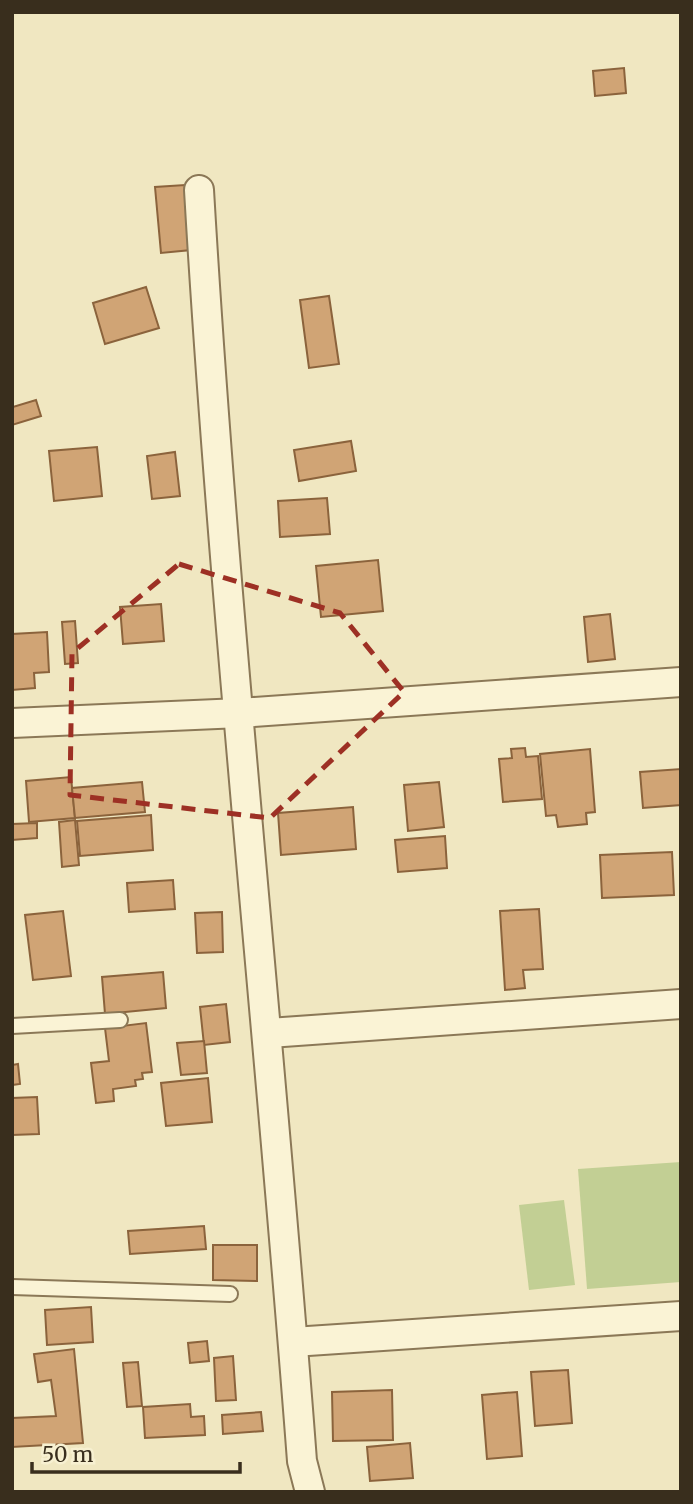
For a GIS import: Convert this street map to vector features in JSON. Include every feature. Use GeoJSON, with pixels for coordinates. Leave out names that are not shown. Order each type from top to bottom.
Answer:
{"type":"FeatureCollection","features":[{"type":"Feature","properties":{"kind":"street"},"geometry":{"type":"LineString","coordinates":[[199,190],[214,439],[268,1034],[302,1461],[310,1492]]}},
{"type":"Feature","properties":{"kind":"street"},"geometry":{"type":"LineString","coordinates":[[12,723],[240,713],[681,682]]}},
{"type":"Feature","properties":{"kind":"street"},"geometry":{"type":"LineString","coordinates":[[268,1034],[681,1004]]}},
{"type":"Feature","properties":{"kind":"street"},"geometry":{"type":"LineString","coordinates":[[293,1342],[681,1316]]}},
{"type":"Feature","properties":{"kind":"lane"},"geometry":{"type":"LineString","coordinates":[[12,1026],[120,1020]]}},
{"type":"Feature","properties":{"kind":"lane"},"geometry":{"type":"LineString","coordinates":[[12,1287],[230,1294]]}},
{"type":"Feature","properties":{"kind":"highlighted area"},"geometry":{"type":"Polygon","coordinates":[[[179,564],[340,613],[404,692],[270,818],[70,795],[72,653],[179,564]]]}},
{"type":"Feature","properties":{"kind":"green space"},"geometry":{"type":"Polygon","coordinates":[[[681,1162],[681,1282],[587,1289],[578,1169],[681,1162]]]}},
{"type":"Feature","properties":{"kind":"green space"},"geometry":{"type":"Polygon","coordinates":[[[564,1200],[575,1285],[529,1290],[519,1205],[564,1200]]]}},
{"type":"Feature","properties":{"kind":"building"},"geometry":{"type":"Polygon","coordinates":[[[624,68],[626,93],[595,96],[593,71],[624,68]]]}},
{"type":"Feature","properties":{"kind":"building"},"geometry":{"type":"Polygon","coordinates":[[[185,185],[191,250],[161,253],[155,187],[185,185]]]}},
{"type":"Feature","properties":{"kind":"building"},"geometry":{"type":"Polygon","coordinates":[[[146,287],[159,328],[105,344],[93,303],[146,287]]]}},
{"type":"Feature","properties":{"kind":"building"},"geometry":{"type":"Polygon","coordinates":[[[329,296],[339,364],[309,368],[300,300],[329,296]]]}},
{"type":"Feature","properties":{"kind":"building"},"geometry":{"type":"Polygon","coordinates":[[[36,400],[41,416],[12,425],[12,401],[13,407],[36,400]]]}},
{"type":"Feature","properties":{"kind":"building"},"geometry":{"type":"Polygon","coordinates":[[[351,441],[356,471],[299,481],[294,450],[351,441]]]}},
{"type":"Feature","properties":{"kind":"building"},"geometry":{"type":"Polygon","coordinates":[[[97,447],[102,496],[54,501],[49,451],[97,447]]]}},
{"type":"Feature","properties":{"kind":"building"},"geometry":{"type":"Polygon","coordinates":[[[175,452],[180,496],[152,499],[147,456],[175,452]]]}},
{"type":"Feature","properties":{"kind":"building"},"geometry":{"type":"Polygon","coordinates":[[[327,498],[330,534],[280,537],[278,501],[327,498]]]}},
{"type":"Feature","properties":{"kind":"building"},"geometry":{"type":"Polygon","coordinates":[[[378,560],[383,611],[321,617],[316,566],[378,560]]]}},
{"type":"Feature","properties":{"kind":"building"},"geometry":{"type":"Polygon","coordinates":[[[161,604],[164,641],[123,644],[120,607],[161,604]]]}},
{"type":"Feature","properties":{"kind":"building"},"geometry":{"type":"Polygon","coordinates":[[[610,614],[615,659],[588,662],[584,617],[610,614]]]}},
{"type":"Feature","properties":{"kind":"building"},"geometry":{"type":"Polygon","coordinates":[[[75,621],[78,663],[65,664],[62,622],[75,621]]]}},
{"type":"Feature","properties":{"kind":"building"},"geometry":{"type":"Polygon","coordinates":[[[47,632],[49,672],[34,673],[35,688],[12,690],[12,634],[47,632]]]}},
{"type":"Feature","properties":{"kind":"building"},"geometry":{"type":"Polygon","coordinates":[[[525,748],[526,757],[538,756],[542,799],[503,802],[499,759],[512,758],[511,749],[525,748]]]}},
{"type":"Feature","properties":{"kind":"building"},"geometry":{"type":"Polygon","coordinates":[[[590,749],[595,812],[586,813],[587,824],[558,827],[556,815],[546,816],[540,754],[590,749]]]}},
{"type":"Feature","properties":{"kind":"building"},"geometry":{"type":"Polygon","coordinates":[[[681,769],[681,805],[643,808],[640,772],[681,769]]]}},
{"type":"Feature","properties":{"kind":"building"},"geometry":{"type":"Polygon","coordinates":[[[71,777],[75,818],[29,822],[26,781],[71,777]]]}},
{"type":"Feature","properties":{"kind":"building"},"geometry":{"type":"Polygon","coordinates":[[[142,782],[145,812],[75,818],[72,788],[142,782]]]}},
{"type":"Feature","properties":{"kind":"building"},"geometry":{"type":"Polygon","coordinates":[[[439,782],[444,827],[408,831],[404,785],[439,782]]]}},
{"type":"Feature","properties":{"kind":"building"},"geometry":{"type":"Polygon","coordinates":[[[353,807],[356,849],[281,855],[278,813],[353,807]]]}},
{"type":"Feature","properties":{"kind":"building"},"geometry":{"type":"Polygon","coordinates":[[[151,815],[153,850],[80,856],[77,821],[151,815]]]}},
{"type":"Feature","properties":{"kind":"building"},"geometry":{"type":"Polygon","coordinates":[[[75,820],[79,865],[62,867],[59,822],[75,820]]]}},
{"type":"Feature","properties":{"kind":"building"},"geometry":{"type":"Polygon","coordinates":[[[37,823],[37,838],[12,840],[12,824],[37,823]]]}},
{"type":"Feature","properties":{"kind":"building"},"geometry":{"type":"Polygon","coordinates":[[[445,836],[447,868],[398,872],[395,840],[445,836]]]}},
{"type":"Feature","properties":{"kind":"building"},"geometry":{"type":"Polygon","coordinates":[[[672,852],[674,895],[602,898],[600,855],[672,852]]]}},
{"type":"Feature","properties":{"kind":"building"},"geometry":{"type":"Polygon","coordinates":[[[173,880],[175,909],[129,912],[127,883],[173,880]]]}},
{"type":"Feature","properties":{"kind":"building"},"geometry":{"type":"Polygon","coordinates":[[[539,909],[543,969],[523,970],[525,988],[505,990],[500,911],[539,909]]]}},
{"type":"Feature","properties":{"kind":"building"},"geometry":{"type":"Polygon","coordinates":[[[63,911],[71,976],[33,980],[25,915],[63,911]]]}},
{"type":"Feature","properties":{"kind":"building"},"geometry":{"type":"Polygon","coordinates":[[[222,912],[223,952],[197,953],[195,913],[222,912]]]}},
{"type":"Feature","properties":{"kind":"building"},"geometry":{"type":"Polygon","coordinates":[[[163,972],[166,1008],[105,1014],[102,977],[163,972]]]}},
{"type":"Feature","properties":{"kind":"building"},"geometry":{"type":"Polygon","coordinates":[[[226,1004],[230,1042],[204,1045],[200,1007],[226,1004]]]}},
{"type":"Feature","properties":{"kind":"building"},"geometry":{"type":"Polygon","coordinates":[[[146,1023],[152,1072],[142,1073],[143,1079],[135,1080],[136,1086],[113,1089],[114,1101],[96,1103],[91,1063],[109,1061],[105,1028],[146,1023]]]}},
{"type":"Feature","properties":{"kind":"building"},"geometry":{"type":"Polygon","coordinates":[[[204,1041],[207,1073],[181,1075],[177,1043],[204,1041]]]}},
{"type":"Feature","properties":{"kind":"building"},"geometry":{"type":"Polygon","coordinates":[[[18,1064],[20,1084],[12,1085],[12,1065],[18,1064]]]}},
{"type":"Feature","properties":{"kind":"building"},"geometry":{"type":"Polygon","coordinates":[[[208,1078],[212,1122],[166,1126],[161,1083],[208,1078]]]}},
{"type":"Feature","properties":{"kind":"building"},"geometry":{"type":"Polygon","coordinates":[[[37,1097],[39,1134],[12,1135],[12,1098],[37,1097]]]}},
{"type":"Feature","properties":{"kind":"building"},"geometry":{"type":"Polygon","coordinates":[[[204,1226],[206,1249],[130,1254],[128,1231],[204,1226]]]}},
{"type":"Feature","properties":{"kind":"building"},"geometry":{"type":"Polygon","coordinates":[[[213,1245],[257,1245],[257,1281],[213,1280],[213,1245]]]}},
{"type":"Feature","properties":{"kind":"building"},"geometry":{"type":"Polygon","coordinates":[[[91,1307],[93,1342],[47,1345],[45,1310],[91,1307]]]}},
{"type":"Feature","properties":{"kind":"building"},"geometry":{"type":"Polygon","coordinates":[[[207,1341],[209,1361],[190,1363],[188,1343],[207,1341]]]}},
{"type":"Feature","properties":{"kind":"building"},"geometry":{"type":"Polygon","coordinates":[[[74,1349],[83,1443],[12,1447],[12,1418],[56,1416],[51,1380],[38,1382],[34,1354],[74,1349]]]}},
{"type":"Feature","properties":{"kind":"building"},"geometry":{"type":"Polygon","coordinates":[[[233,1356],[236,1400],[216,1401],[214,1358],[233,1356]]]}},
{"type":"Feature","properties":{"kind":"building"},"geometry":{"type":"Polygon","coordinates":[[[138,1362],[142,1406],[127,1407],[123,1363],[138,1362]]]}},
{"type":"Feature","properties":{"kind":"building"},"geometry":{"type":"Polygon","coordinates":[[[568,1370],[572,1423],[535,1426],[531,1372],[568,1370]]]}},
{"type":"Feature","properties":{"kind":"building"},"geometry":{"type":"Polygon","coordinates":[[[392,1390],[393,1440],[333,1441],[332,1392],[392,1390]]]}},
{"type":"Feature","properties":{"kind":"building"},"geometry":{"type":"Polygon","coordinates":[[[517,1392],[522,1456],[487,1459],[482,1395],[517,1392]]]}},
{"type":"Feature","properties":{"kind":"building"},"geometry":{"type":"Polygon","coordinates":[[[190,1404],[191,1417],[204,1416],[205,1435],[145,1438],[143,1407],[190,1404]]]}},
{"type":"Feature","properties":{"kind":"building"},"geometry":{"type":"Polygon","coordinates":[[[261,1412],[263,1431],[223,1434],[222,1415],[261,1412]]]}},
{"type":"Feature","properties":{"kind":"building"},"geometry":{"type":"Polygon","coordinates":[[[410,1443],[413,1478],[370,1481],[367,1447],[410,1443]]]}}]}
